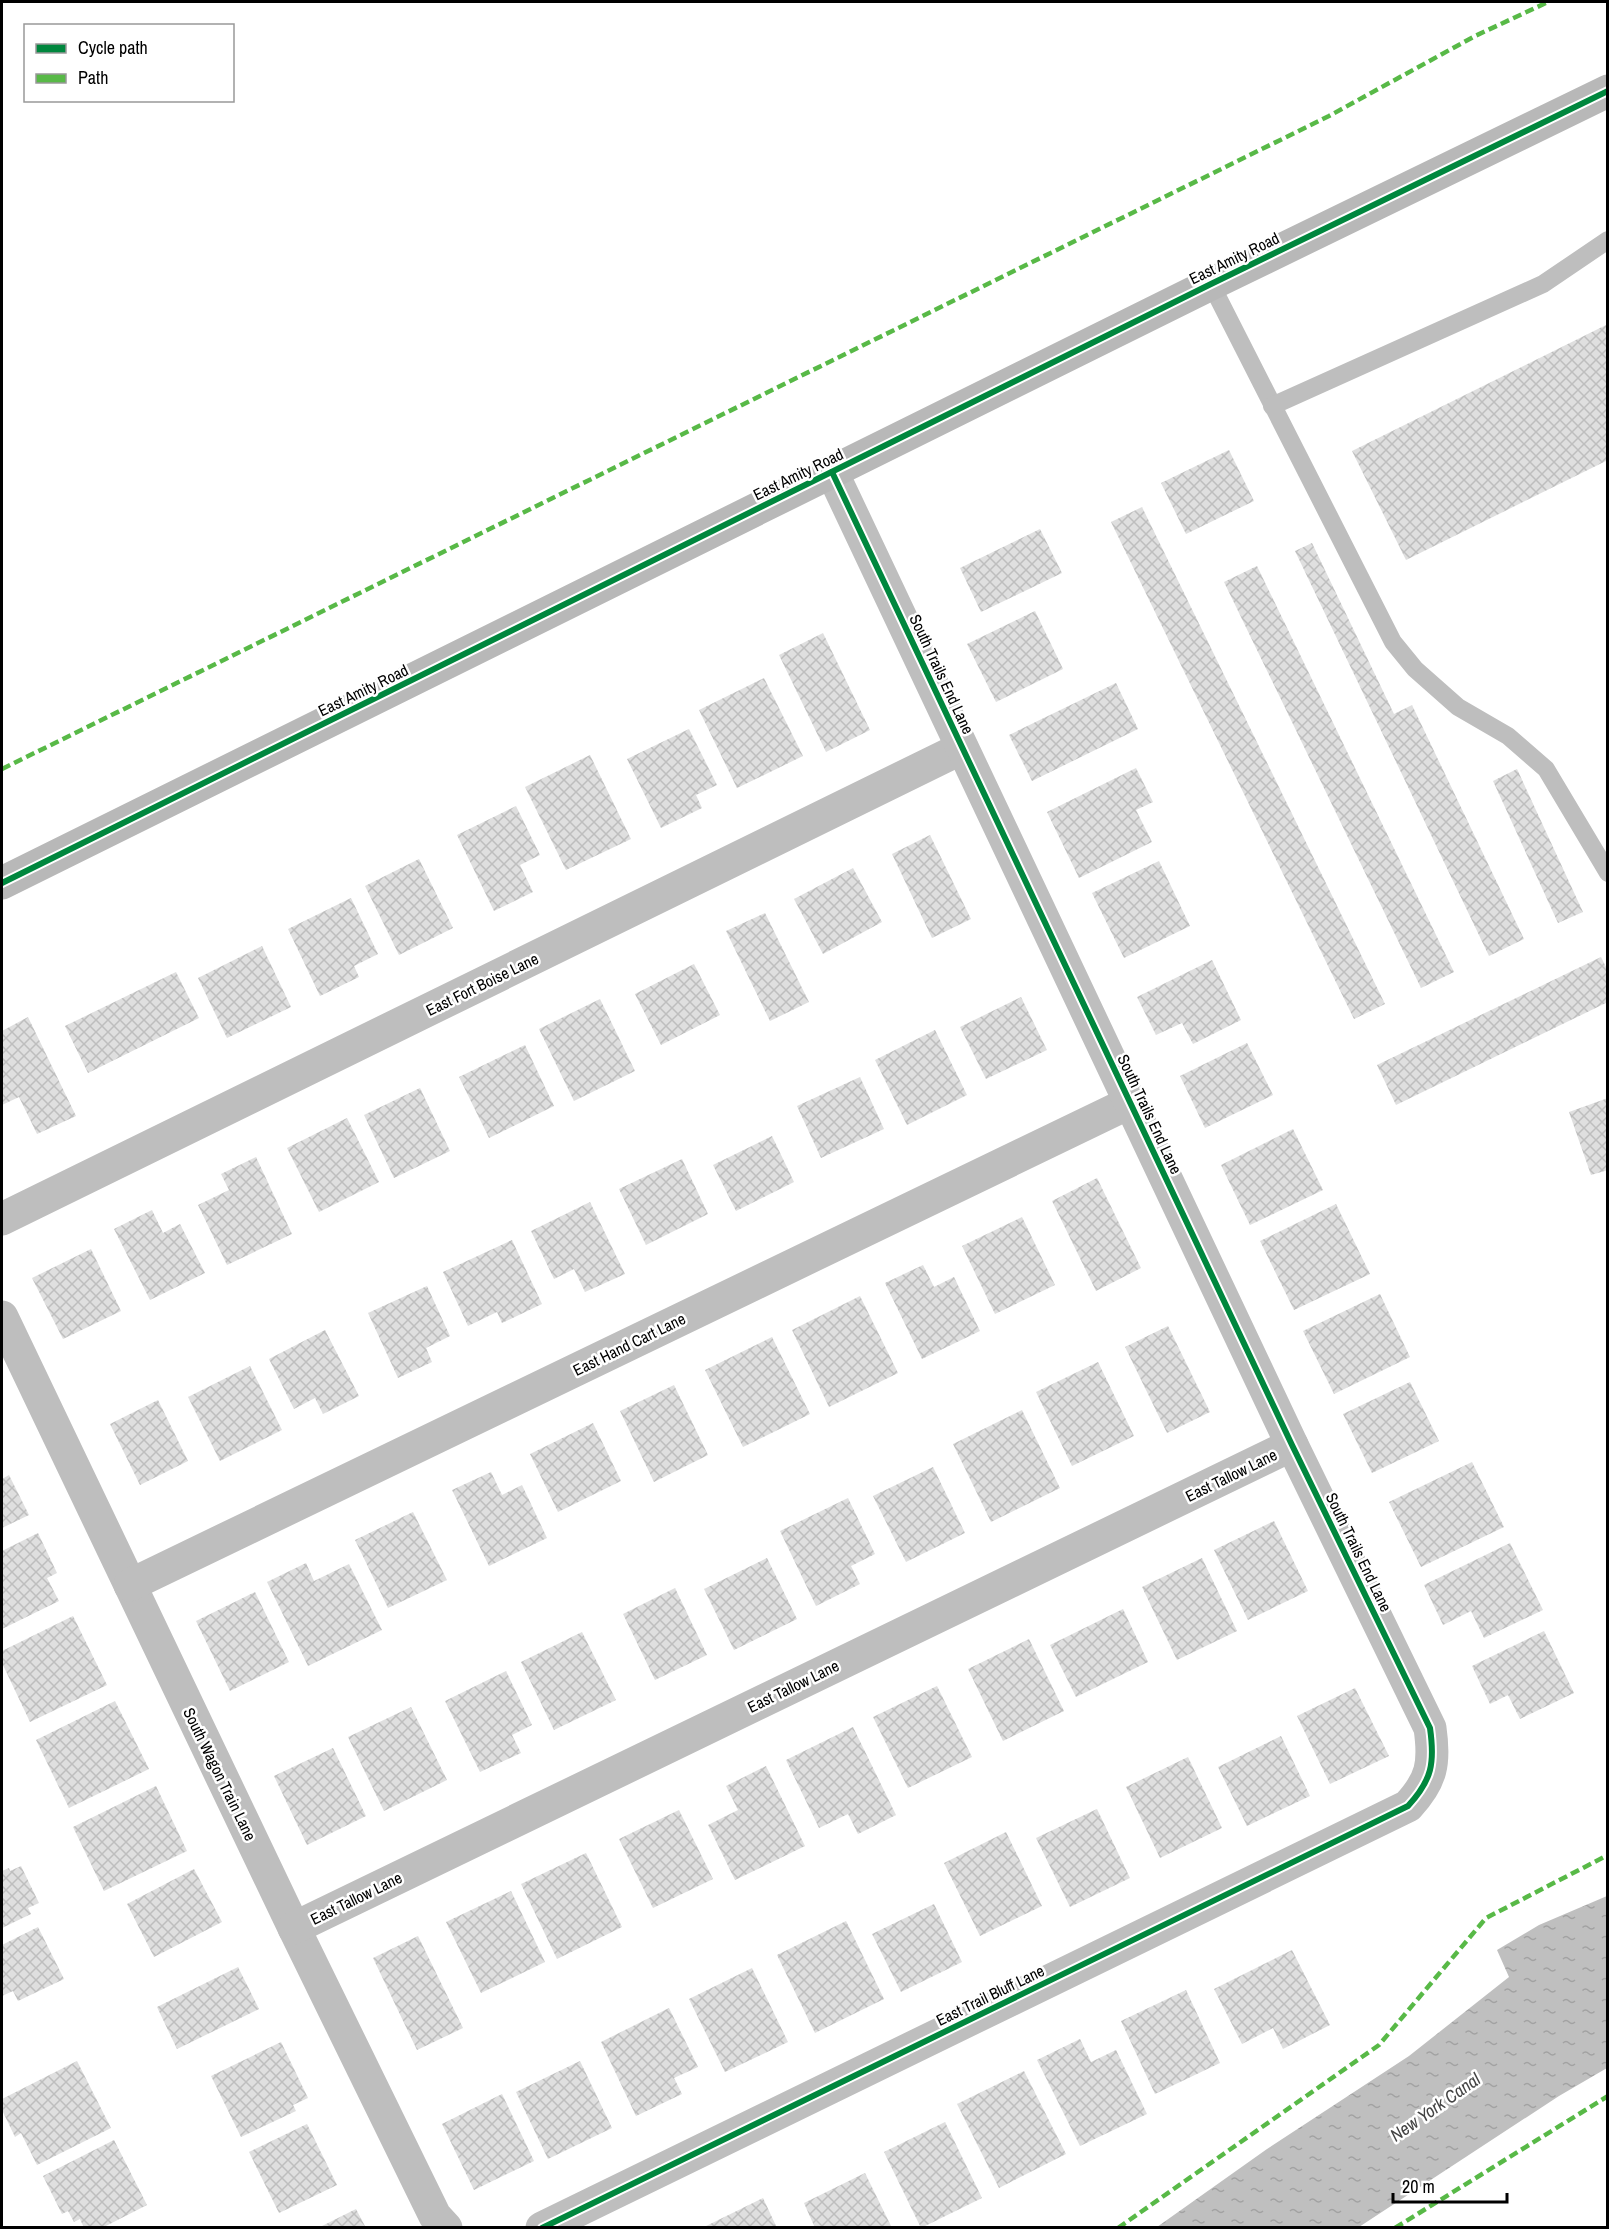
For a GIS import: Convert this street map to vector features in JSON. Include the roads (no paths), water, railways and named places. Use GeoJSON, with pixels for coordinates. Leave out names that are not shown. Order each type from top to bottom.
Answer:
{"type":"FeatureCollection","features":[{"type":"Feature","properties":{"kind":"street","name":"East Amity Road"},"geometry":{"type":"LineString","coordinates":[[2,884],[1210,284],[1608,91]]}},
{"type":"Feature","properties":{"kind":"street","name":"South Trails End Lane"},"geometry":{"type":"LineString","coordinates":[[832,472],[1292,1445],[1430,1728],[1433,1748],[1431,1768]]}},
{"type":"Feature","properties":{"kind":"street","name":"East Fort Boise Lane"},"geometry":{"type":"LineString","coordinates":[[2,1219],[963,748]]}},
{"type":"Feature","properties":{"kind":"street","name":"East Hand Cart Lane"},"geometry":{"type":"LineString","coordinates":[[130,1585],[1129,1102]]}},
{"type":"Feature","properties":{"kind":"street","name":"South Wagon Train Lane"},"geometry":{"type":"LineString","coordinates":[[2,1317],[294,1928],[435,2216],[446,2228]]}},
{"type":"Feature","properties":{"kind":"street","name":"East Tallow Lane"},"geometry":{"type":"LineString","coordinates":[[294,1928],[1292,1445]]}},
{"type":"Feature","properties":{"kind":"street","name":"East Trail Bluff Lane"},"geometry":{"type":"LineString","coordinates":[[542,2228],[1408,1806],[1423,1789],[1431,1768]]}},
{"type":"Feature","properties":{"kind":"lane"},"geometry":{"type":"LineString","coordinates":[[1272,406],[1543,284],[1608,240]]}},
{"type":"Feature","properties":{"kind":"lane"},"geometry":{"type":"LineString","coordinates":[[1210,284],[1393,642],[1415,669],[1458,707],[1508,736],[1546,769],[1608,873]]}},
{"type":"Feature","properties":{"kind":"water","name":"New York Canal"},"geometry":{"type":"Polygon","coordinates":[[[1607,1896],[1607,2068],[1559,2096],[1359,2227],[1157,2227],[1267,2149],[1409,2056],[1509,1977],[1497,1950],[1539,1925],[1607,1896]]]}}]}
